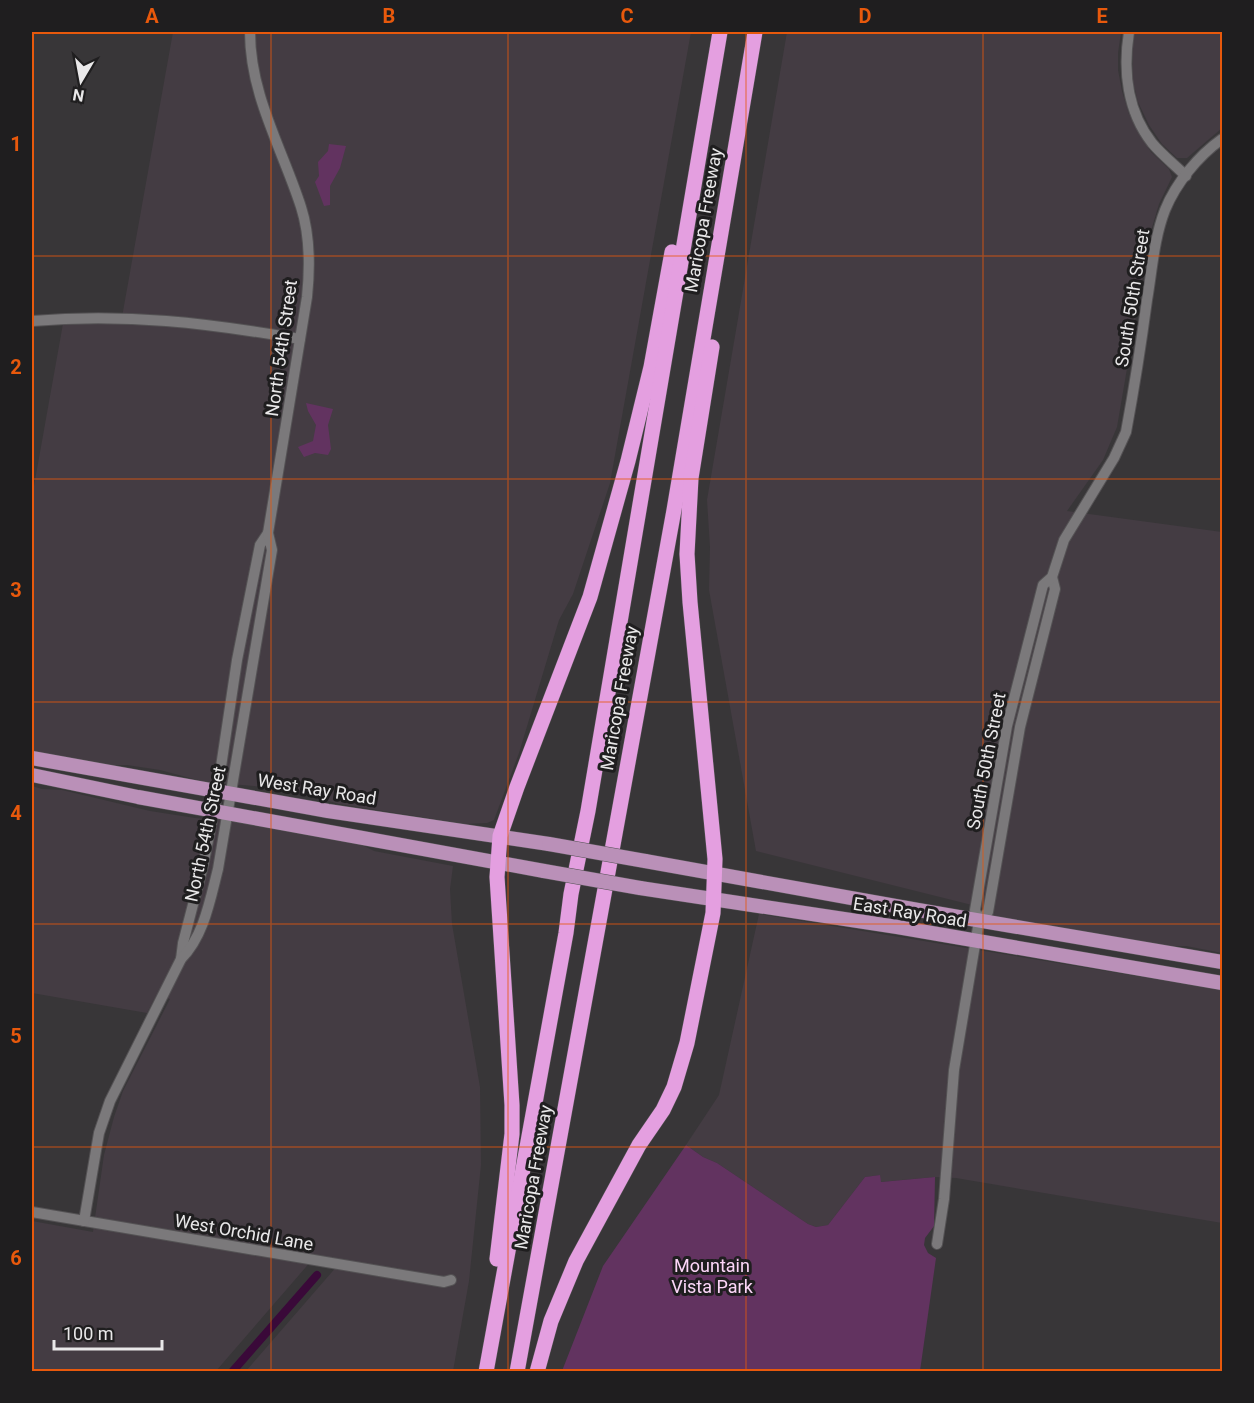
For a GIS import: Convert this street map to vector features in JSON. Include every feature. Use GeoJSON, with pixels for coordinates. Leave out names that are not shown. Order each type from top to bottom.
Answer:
{"type":"FeatureCollection","features":[{"type":"Feature","properties":{"kind":"highway","name":"Maricopa Freeway"},"geometry":{"type":"LineString","coordinates":[[484,1371],[588,811],[720,32]]}},
{"type":"Feature","properties":{"kind":"highway","name":"Maricopa Freeway"},"geometry":{"type":"LineString","coordinates":[[517,1371],[603,902],[640,685],[674,510],[755,32]]}},
{"type":"Feature","properties":{"kind":"highway"},"geometry":{"type":"LineString","coordinates":[[484,1371],[512,1134],[511,1072],[498,896],[500,836],[590,597],[643,398],[672,253],[700,151]]}},
{"type":"Feature","properties":{"kind":"highway"},"geometry":{"type":"LineString","coordinates":[[537,1371],[551,1321],[576,1261],[639,1145],[663,1110],[674,1087],[687,1042],[715,900],[712,821],[687,554],[691,478],[725,260],[733,157]]}},
{"type":"Feature","properties":{"kind":"main road","name":"West Ray Road"},"geometry":{"type":"LineString","coordinates":[[32,758],[328,811],[500,836],[596,853]]}},
{"type":"Feature","properties":{"kind":"main road","name":"West Ray Road"},"geometry":{"type":"LineString","coordinates":[[32,775],[591,879]]}},
{"type":"Feature","properties":{"kind":"main road","name":"East Ray Road"},"geometry":{"type":"LineString","coordinates":[[596,853],[715,873],[1222,983]]}},
{"type":"Feature","properties":{"kind":"main road","name":"East Ray Road"},"geometry":{"type":"LineString","coordinates":[[591,879],[889,926],[977,931],[1222,962]]}},
{"type":"Feature","properties":{"kind":"street","name":"North 54th Street"},"geometry":{"type":"LineString","coordinates":[[84,1221],[99,1133],[110,1101],[182,959],[192,948],[207,911],[218,869],[232,794],[272,550],[268,533],[309,278],[307,239],[301,208],[259,96],[251,61],[250,32]]}},
{"type":"Feature","properties":{"kind":"street"},"geometry":{"type":"LineString","coordinates":[[1129,32],[1126,68],[1134,110],[1151,141],[1186,176]]}},
{"type":"Feature","properties":{"kind":"street","name":"South 50th Street"},"geometry":{"type":"LineString","coordinates":[[937,1244],[944,1199],[954,1070],[977,931],[988,912],[1020,727],[1055,589],[1052,577],[1064,540],[1114,458],[1126,432],[1155,252],[1164,213],[1186,176],[1202,156],[1222,139]]}},
{"type":"Feature","properties":{"kind":"street"},"geometry":{"type":"LineString","coordinates":[[32,321],[68,318],[142,318],[207,324],[300,339]]}},
{"type":"Feature","properties":{"kind":"street","name":"North 54th Street"},"geometry":{"type":"LineString","coordinates":[[182,959],[183,943],[203,866],[218,791],[237,660],[260,545],[268,533]]}},
{"type":"Feature","properties":{"kind":"street","name":"West Orchid Lane"},"geometry":{"type":"LineString","coordinates":[[32,1212],[368,1270],[444,1282],[451,1280]]}},
{"type":"Feature","properties":{"kind":"shaded area"},"geometry":{"type":"Polygon","coordinates":[[[173,32],[691,32],[610,483],[573,594],[559,620],[519,753],[494,820],[487,823],[465,824],[339,804],[312,796],[254,786],[205,782],[160,770],[127,765],[104,765],[32,751],[32,497],[64,318],[122,317],[173,32]]]}},
{"type":"Feature","properties":{"kind":"shaded area"},"geometry":{"type":"Polygon","coordinates":[[[787,32],[1121,32],[1118,70],[1129,114],[1151,152],[1169,169],[1172,177],[1159,204],[1150,234],[1117,427],[1103,460],[1067,511],[1222,532],[1222,953],[1186,946],[1160,946],[998,919],[992,914],[992,910],[756,851],[709,590],[710,547],[707,500],[787,32]]]}},
{"type":"Feature","properties":{"kind":"shaded area"},"geometry":{"type":"Polygon","coordinates":[[[1135,32],[1222,32],[1222,128],[1187,158],[1177,158],[1162,144],[1149,125],[1138,102],[1133,82],[1135,32]]]}},
{"type":"Feature","properties":{"kind":"shaded area"},"geometry":{"type":"Polygon","coordinates":[[[32,786],[62,790],[150,811],[243,822],[358,843],[374,851],[453,866],[450,889],[452,924],[480,1087],[481,1165],[469,1281],[453,1371],[246,1371],[338,1265],[312,1260],[216,1371],[32,1371],[32,1221],[93,1232],[104,1155],[114,1117],[123,1091],[170,999],[156,996],[147,1013],[32,993],[32,786]]]}},
{"type":"Feature","properties":{"kind":"shaded area"},"geometry":{"type":"Polygon","coordinates":[[[759,914],[1222,990],[1222,1223],[956,1178],[935,1177],[880,1182],[880,1175],[865,1177],[828,1225],[816,1227],[808,1224],[717,1163],[703,1157],[686,1145],[719,1095],[759,914]]]}},
{"type":"Feature","properties":{"kind":"green space"},"geometry":{"type":"Polygon","coordinates":[[[329,144],[346,146],[340,168],[330,186],[330,205],[324,206],[315,182],[319,176],[318,162],[328,151],[329,144]]]}},
{"type":"Feature","properties":{"kind":"green space"},"geometry":{"type":"Polygon","coordinates":[[[306,403],[333,409],[328,425],[331,449],[328,455],[315,453],[304,457],[298,447],[313,441],[316,425],[306,403]]]}},
{"type":"Feature","properties":{"kind":"green space","name":"Mountain Vista Park"},"geometry":{"type":"Polygon","coordinates":[[[686,1145],[816,1227],[828,1225],[865,1177],[880,1175],[881,1182],[935,1177],[934,1226],[925,1238],[924,1245],[928,1253],[936,1258],[920,1371],[562,1371],[603,1266],[686,1145]]]}},
{"type":"Feature","properties":{"kind":"waterway"},"geometry":{"type":"LineString","coordinates":[[232,1372],[317,1275]]}}]}
